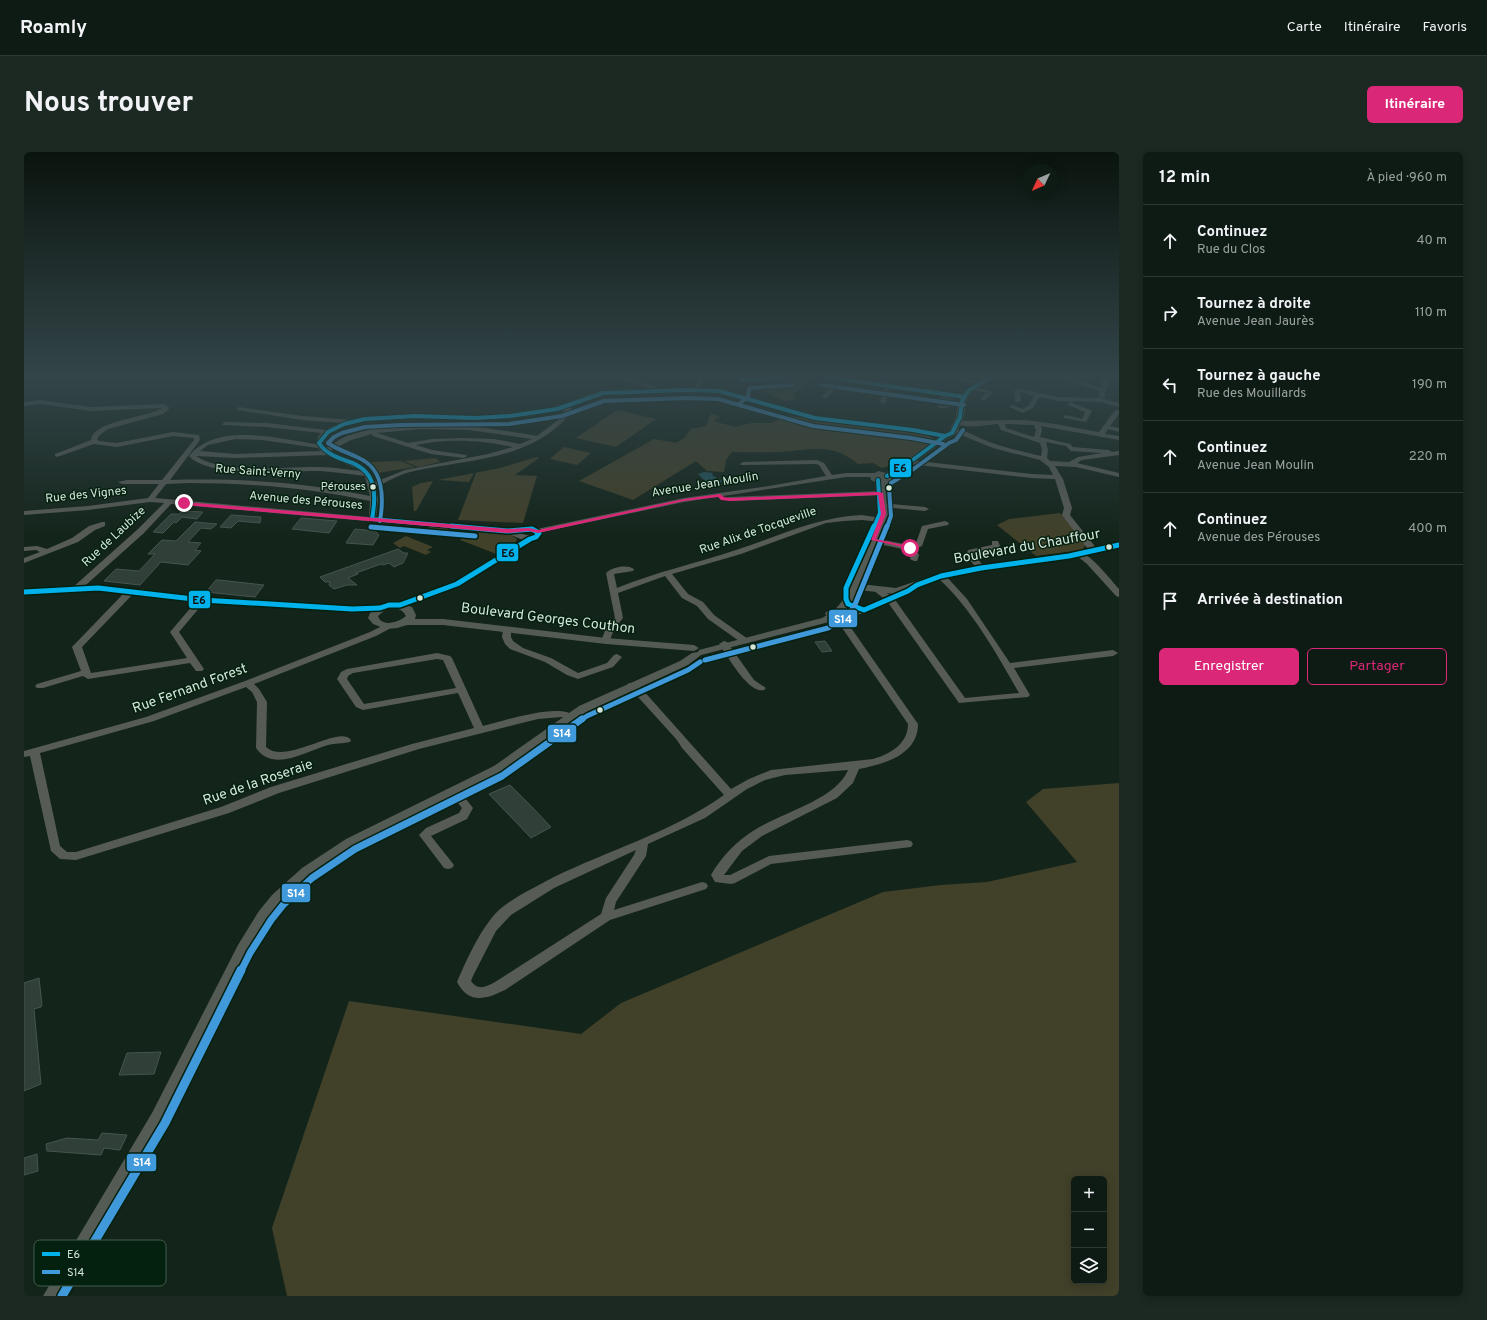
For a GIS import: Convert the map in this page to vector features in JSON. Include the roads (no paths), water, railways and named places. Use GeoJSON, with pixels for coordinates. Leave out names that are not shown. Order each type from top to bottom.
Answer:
{"type":"FeatureCollection","features":[{"type":"Feature","properties":{"kind":"main road"},"geometry":{"type":"LineString","coordinates":[[879,520],[880,478],[909,463],[954,431]]}},
{"type":"Feature","properties":{"kind":"main road"},"geometry":{"type":"LineString","coordinates":[[833,616],[844,603],[879,520],[883,514],[883,505],[880,493]]}},
{"type":"Feature","properties":{"kind":"main road"},"geometry":{"type":"LineString","coordinates":[[853,584],[871,540]]}},
{"type":"Feature","properties":{"kind":"main road","name":"Boulevard du Chauffour"},"geometry":{"type":"LineString","coordinates":[[918,585],[941,576],[981,568],[1080,554],[1119,545]]}},
{"type":"Feature","properties":{"kind":"main road"},"geometry":{"type":"LineString","coordinates":[[853,584],[877,590],[897,591],[918,585]]}},
{"type":"Feature","properties":{"kind":"main road"},"geometry":{"type":"LineString","coordinates":[[668,669],[695,652],[833,616],[864,610],[918,585]]}},
{"type":"Feature","properties":{"kind":"main road"},"geometry":{"type":"LineString","coordinates":[[24,592],[78,590],[114,593],[126,592],[202,600],[352,609],[376,614],[389,605],[406,613],[401,624],[388,626],[382,625],[376,614]]}},
{"type":"Feature","properties":{"kind":"main road"},"geometry":{"type":"LineString","coordinates":[[844,603],[864,610]]}},
{"type":"Feature","properties":{"kind":"main road","name":"Boulevard Georges Couthon"},"geometry":{"type":"LineString","coordinates":[[406,613],[436,621],[606,642],[656,646],[695,652]]}},
{"type":"Feature","properties":{"kind":"main road","name":"Boulevard Georges Couthon"},"geometry":{"type":"LineString","coordinates":[[656,646],[695,652]]}},
{"type":"Feature","properties":{"kind":"main road"},"geometry":{"type":"LineString","coordinates":[[672,648],[680,656],[680,662]]}},
{"type":"Feature","properties":{"kind":"main road"},"geometry":{"type":"LineString","coordinates":[[86,1240],[158,1119],[242,949],[264,915],[290,887],[306,872],[351,842],[451,794],[498,769],[583,708],[684,663],[695,652]]}},
{"type":"Feature","properties":{"kind":"main road"},"geometry":{"type":"LineString","coordinates":[[53,1296],[59,1286]]}},
{"type":"Feature","properties":{"kind":"street"},"geometry":{"type":"LineString","coordinates":[[95,441],[95,436],[104,430]]}},
{"type":"Feature","properties":{"kind":"street"},"geometry":{"type":"LineString","coordinates":[[312,430],[326,432],[331,430]]}},
{"type":"Feature","properties":{"kind":"street"},"geometry":{"type":"LineString","coordinates":[[184,456],[236,456],[327,452],[349,438],[400,430]]}},
{"type":"Feature","properties":{"kind":"street"},"geometry":{"type":"LineString","coordinates":[[497,430],[539,438]]}},
{"type":"Feature","properties":{"kind":"street"},"geometry":{"type":"LineString","coordinates":[[373,486],[405,472],[520,447],[539,438],[550,430]]}},
{"type":"Feature","properties":{"kind":"street"},"geometry":{"type":"LineString","coordinates":[[906,430],[945,436]]}},
{"type":"Feature","properties":{"kind":"street"},"geometry":{"type":"LineString","coordinates":[[1005,430],[1068,445],[1071,449],[1086,449],[1119,438]]}},
{"type":"Feature","properties":{"kind":"street"},"geometry":{"type":"LineString","coordinates":[[1024,449],[1036,438],[1039,430]]}},
{"type":"Feature","properties":{"kind":"street"},"geometry":{"type":"LineString","coordinates":[[1077,430],[1109,441]]}},
{"type":"Feature","properties":{"kind":"street"},"geometry":{"type":"LineString","coordinates":[[1097,430],[1109,441]]}},
{"type":"Feature","properties":{"kind":"street"},"geometry":{"type":"LineString","coordinates":[[1109,441],[1112,430]]}},
{"type":"Feature","properties":{"kind":"street"},"geometry":{"type":"LineString","coordinates":[[1109,441],[1116,430]]}},
{"type":"Feature","properties":{"kind":"street"},"geometry":{"type":"LineString","coordinates":[[1071,464],[1078,459],[1093,456],[1119,430]]}},
{"type":"Feature","properties":{"kind":"street"},"geometry":{"type":"LineString","coordinates":[[954,431],[995,447],[1042,458],[1049,463],[1058,477],[1068,508],[1066,514],[1094,551]]}},
{"type":"Feature","properties":{"kind":"street"},"geometry":{"type":"LineString","coordinates":[[319,446],[320,439],[326,432]]}},
{"type":"Feature","properties":{"kind":"street"},"geometry":{"type":"LineString","coordinates":[[1003,438],[1009,432]]}},
{"type":"Feature","properties":{"kind":"street"},"geometry":{"type":"LineString","coordinates":[[56,455],[95,441],[102,445],[117,445],[173,434],[197,436],[197,440],[150,500]]}},
{"type":"Feature","properties":{"kind":"street"},"geometry":{"type":"LineString","coordinates":[[372,434],[432,452],[474,457]]}},
{"type":"Feature","properties":{"kind":"street"},"geometry":{"type":"LineString","coordinates":[[1036,438],[1071,438],[1078,435],[1091,434]]}},
{"type":"Feature","properties":{"kind":"street"},"geometry":{"type":"LineString","coordinates":[[194,455],[201,447],[212,442],[245,436],[264,437],[319,446],[327,452],[361,467],[368,474],[373,486],[372,519]]}},
{"type":"Feature","properties":{"kind":"street"},"geometry":{"type":"LineString","coordinates":[[975,438],[983,438]]}},
{"type":"Feature","properties":{"kind":"street"},"geometry":{"type":"LineString","coordinates":[[1036,438],[1043,442],[1045,450],[1044,457],[1042,458]]}},
{"type":"Feature","properties":{"kind":"street"},"geometry":{"type":"LineString","coordinates":[[408,445],[427,442],[463,440],[498,443],[520,447]]}},
{"type":"Feature","properties":{"kind":"street"},"geometry":{"type":"LineString","coordinates":[[194,455],[194,459],[203,464],[217,466],[269,470],[318,469],[368,474]]}},
{"type":"Feature","properties":{"kind":"street"},"geometry":{"type":"LineString","coordinates":[[743,464],[817,462],[822,464],[830,477]]}},
{"type":"Feature","properties":{"kind":"street"},"geometry":{"type":"LineString","coordinates":[[909,463],[1032,476],[1058,477]]}},
{"type":"Feature","properties":{"kind":"street"},"geometry":{"type":"LineString","coordinates":[[1049,463],[1071,464],[1119,475]]}},
{"type":"Feature","properties":{"kind":"street","name":"Avenue Jean Moulin"},"geometry":{"type":"LineString","coordinates":[[523,535],[538,534],[609,515],[684,500],[830,477],[861,474],[880,478]]}},
{"type":"Feature","properties":{"kind":"street","name":"Rue Saint-Verny"},"geometry":{"type":"LineString","coordinates":[[122,482],[203,480],[275,482],[337,491],[373,499]]}},
{"type":"Feature","properties":{"kind":"street"},"geometry":{"type":"LineString","coordinates":[[720,495],[722,498],[730,499],[880,493]]}},
{"type":"Feature","properties":{"kind":"street","name":"Avenue des Pérouses"},"geometry":{"type":"LineString","coordinates":[[150,500],[507,531],[523,535]]}},
{"type":"Feature","properties":{"kind":"street","name":"Rue des Vignes"},"geometry":{"type":"LineString","coordinates":[[24,513],[97,507],[150,500]]}},
{"type":"Feature","properties":{"kind":"street","name":"Rue de Laubize"},"geometry":{"type":"LineString","coordinates":[[78,590],[141,531],[169,502]]}},
{"type":"Feature","properties":{"kind":"street"},"geometry":{"type":"LineString","coordinates":[[883,505],[925,509]]}},
{"type":"Feature","properties":{"kind":"street","name":"Rue Alix de Tocqueville"},"geometry":{"type":"LineString","coordinates":[[614,592],[739,552],[819,522],[855,518],[879,520]]}},
{"type":"Feature","properties":{"kind":"street"},"geometry":{"type":"LineString","coordinates":[[24,561],[45,551],[75,540],[92,528],[102,524]]}},
{"type":"Feature","properties":{"kind":"street"},"geometry":{"type":"LineString","coordinates":[[871,540],[910,548],[919,544],[925,528],[945,524]]}},
{"type":"Feature","properties":{"kind":"street"},"geometry":{"type":"LineString","coordinates":[[406,613],[412,604],[424,597],[463,581],[518,547],[523,535]]}},
{"type":"Feature","properties":{"kind":"street"},"geometry":{"type":"LineString","coordinates":[[981,568],[970,555],[971,552],[992,548],[996,546],[995,543]]}},
{"type":"Feature","properties":{"kind":"street"},"geometry":{"type":"LineString","coordinates":[[24,549],[37,548],[45,551]]}},
{"type":"Feature","properties":{"kind":"street"},"geometry":{"type":"LineString","coordinates":[[910,548],[915,555],[914,558]]}},
{"type":"Feature","properties":{"kind":"street"},"geometry":{"type":"LineString","coordinates":[[1080,554],[1090,562],[1119,594]]}},
{"type":"Feature","properties":{"kind":"street"},"geometry":{"type":"LineString","coordinates":[[606,642],[610,628],[619,618],[610,574],[616,570],[630,569]]}},
{"type":"Feature","properties":{"kind":"street"},"geometry":{"type":"LineString","coordinates":[[668,574],[685,596],[697,602],[710,617],[744,640]]}},
{"type":"Feature","properties":{"kind":"street"},"geometry":{"type":"LineString","coordinates":[[877,590],[890,599],[962,701],[1025,695],[1009,666],[966,603],[941,576]]}},
{"type":"Feature","properties":{"kind":"street"},"geometry":{"type":"LineString","coordinates":[[126,592],[77,647],[88,676],[193,660]]}},
{"type":"Feature","properties":{"kind":"street"},"geometry":{"type":"LineString","coordinates":[[199,669],[174,632],[202,600]]}},
{"type":"Feature","properties":{"kind":"street"},"geometry":{"type":"LineString","coordinates":[[361,638],[368,633],[376,614]]}},
{"type":"Feature","properties":{"kind":"street"},"geometry":{"type":"LineString","coordinates":[[702,886],[606,917],[500,986],[485,993],[472,992],[467,988],[464,982],[468,969],[500,916],[534,894],[609,856],[643,843],[703,814],[755,780],[769,774],[789,770],[854,765],[889,758],[910,740],[913,724],[833,616]]}},
{"type":"Feature","properties":{"kind":"street","name":"Rue Fernand Forest"},"geometry":{"type":"LineString","coordinates":[[29,752],[150,719],[248,683],[388,626]]}},
{"type":"Feature","properties":{"kind":"street"},"geometry":{"type":"LineString","coordinates":[[507,630],[506,636],[509,643],[517,649],[547,659],[578,676],[610,665],[617,657]]}},
{"type":"Feature","properties":{"kind":"street"},"geometry":{"type":"LineString","coordinates":[[725,645],[751,682],[761,688]]}},
{"type":"Feature","properties":{"kind":"street"},"geometry":{"type":"LineString","coordinates":[[1009,666],[1113,653]]}},
{"type":"Feature","properties":{"kind":"street"},"geometry":{"type":"LineString","coordinates":[[461,690],[363,707],[359,705],[342,678],[344,674],[350,671],[437,656],[447,658],[480,730]]}},
{"type":"Feature","properties":{"kind":"street"},"geometry":{"type":"LineString","coordinates":[[40,686],[87,672]]}},
{"type":"Feature","properties":{"kind":"street"},"geometry":{"type":"LineString","coordinates":[[248,683],[256,691],[262,702],[261,748],[266,755],[281,757],[329,742],[346,740]]}},
{"type":"Feature","properties":{"kind":"street"},"geometry":{"type":"LineString","coordinates":[[632,686],[639,691],[682,738],[686,746],[731,796]]}},
{"type":"Feature","properties":{"kind":"street","name":"Rue de la Roseraie"},"geometry":{"type":"LineString","coordinates":[[29,752],[55,848],[64,856],[76,856],[225,810],[275,790],[409,748],[538,716],[563,714],[570,717]]}},
{"type":"Feature","properties":{"kind":"street"},"geometry":{"type":"LineString","coordinates":[[854,765],[849,780],[833,795],[758,833],[738,848],[717,875],[719,879],[731,880],[769,860],[907,844]]}},
{"type":"Feature","properties":{"kind":"street"},"geometry":{"type":"LineString","coordinates":[[448,865],[425,835],[430,831],[463,816],[466,812],[461,809],[451,794]]}},
{"type":"Feature","properties":{"kind":"street"},"geometry":{"type":"LineString","coordinates":[[606,917],[610,901],[640,856],[643,843]]}},
{"type":"Feature","properties":{"kind":"water"},"geometry":{"type":"Polygon","coordinates":[[[704,472],[713,473],[712,475],[722,481],[720,485],[709,485],[710,483],[706,482],[698,474],[704,472]]]}},
{"type":"Feature","properties":{"kind":"place","name":"Pérouses"},"geometry":{"type":"Point","coordinates":[373,487]}}]}
